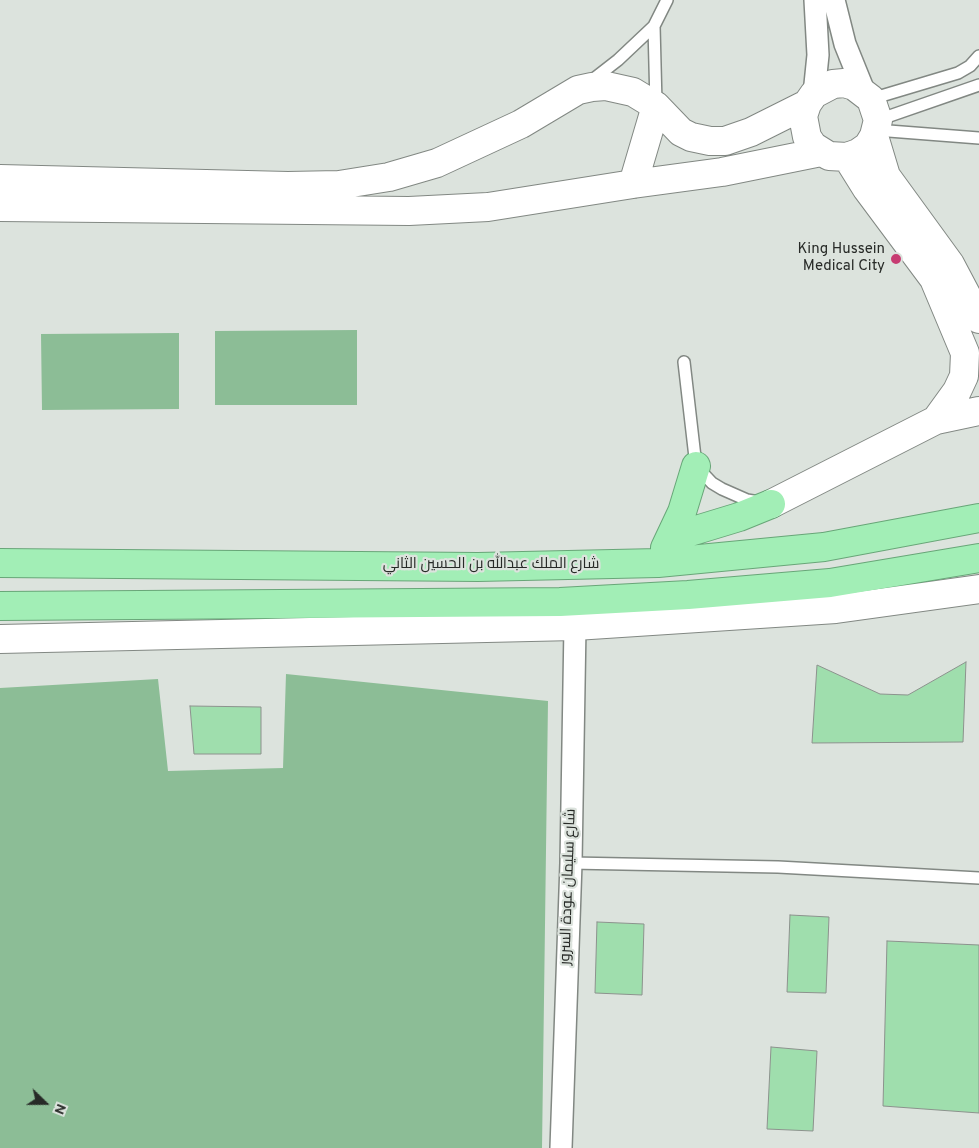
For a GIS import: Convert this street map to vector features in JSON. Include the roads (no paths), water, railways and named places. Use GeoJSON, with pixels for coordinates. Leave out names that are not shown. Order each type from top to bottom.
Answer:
{"type":"FeatureCollection","features":[{"type":"Feature","properties":{"kind":"highway"},"geometry":{"type":"LineString","coordinates":[[658,563],[682,512],[696,466]]}},
{"type":"Feature","properties":{"kind":"highway"},"geometry":{"type":"LineString","coordinates":[[670,538],[739,517],[771,504]]}},
{"type":"Feature","properties":{"kind":"highway","name":"شارع الملك عبدالله بن الحسين الثاني"},"geometry":{"type":"LineString","coordinates":[[0,563],[478,567],[658,563],[824,547],[979,518]]}},
{"type":"Feature","properties":{"kind":"highway"},"geometry":{"type":"LineString","coordinates":[[0,606],[560,602],[688,595],[830,583],[979,558]]}},
{"type":"Feature","properties":{"kind":"street"},"geometry":{"type":"LineString","coordinates":[[815,0],[818,55],[810,99],[803,116],[804,126],[813,146],[834,154],[942,272],[979,319]]}},
{"type":"Feature","properties":{"kind":"street"},"geometry":{"type":"LineString","coordinates":[[834,0],[845,44],[873,115],[886,176],[942,272],[966,364],[964,376],[957,391],[936,420]]}},
{"type":"Feature","properties":{"kind":"street"},"geometry":{"type":"LineString","coordinates":[[0,179],[288,186],[364,182],[413,171],[461,153],[521,124],[578,90],[606,86],[633,92],[656,106],[681,132],[710,142],[725,140],[751,132],[781,119],[810,99],[822,88],[844,83],[873,115]]}},
{"type":"Feature","properties":{"kind":"street"},"geometry":{"type":"LineString","coordinates":[[633,184],[656,106]]}},
{"type":"Feature","properties":{"kind":"street"},"geometry":{"type":"LineString","coordinates":[[0,207],[409,211],[488,208],[834,154],[858,153],[868,146],[873,115]]}},
{"type":"Feature","properties":{"kind":"street"},"geometry":{"type":"LineString","coordinates":[[771,504],[936,420],[979,411]]}},
{"type":"Feature","properties":{"kind":"street"},"geometry":{"type":"LineString","coordinates":[[4,641],[575,626],[836,609],[979,589]]}},
{"type":"Feature","properties":{"kind":"street","name":"شارع سليمان عودة السرور"},"geometry":{"type":"LineString","coordinates":[[561,1148],[571,863],[575,626]]}},
{"type":"Feature","properties":{"kind":"lane"},"geometry":{"type":"LineString","coordinates":[[578,90],[618,60],[654,26],[667,0]]}},
{"type":"Feature","properties":{"kind":"lane"},"geometry":{"type":"LineString","coordinates":[[654,26],[656,106]]}},
{"type":"Feature","properties":{"kind":"lane"},"geometry":{"type":"LineString","coordinates":[[873,115],[958,73],[970,66],[979,56]]}},
{"type":"Feature","properties":{"kind":"lane"},"geometry":{"type":"LineString","coordinates":[[873,115],[979,86]]}},
{"type":"Feature","properties":{"kind":"lane"},"geometry":{"type":"LineString","coordinates":[[873,115],[979,138]]}},
{"type":"Feature","properties":{"kind":"lane"},"geometry":{"type":"LineString","coordinates":[[684,362],[696,466],[712,483],[722,489],[747,500],[771,504]]}},
{"type":"Feature","properties":{"kind":"lane"},"geometry":{"type":"LineString","coordinates":[[571,863],[778,868],[979,878]]}},
{"type":"Feature","properties":{"kind":"place","name":"King Hussein Medical City"},"geometry":{"type":"Point","coordinates":[896,259]}}]}
